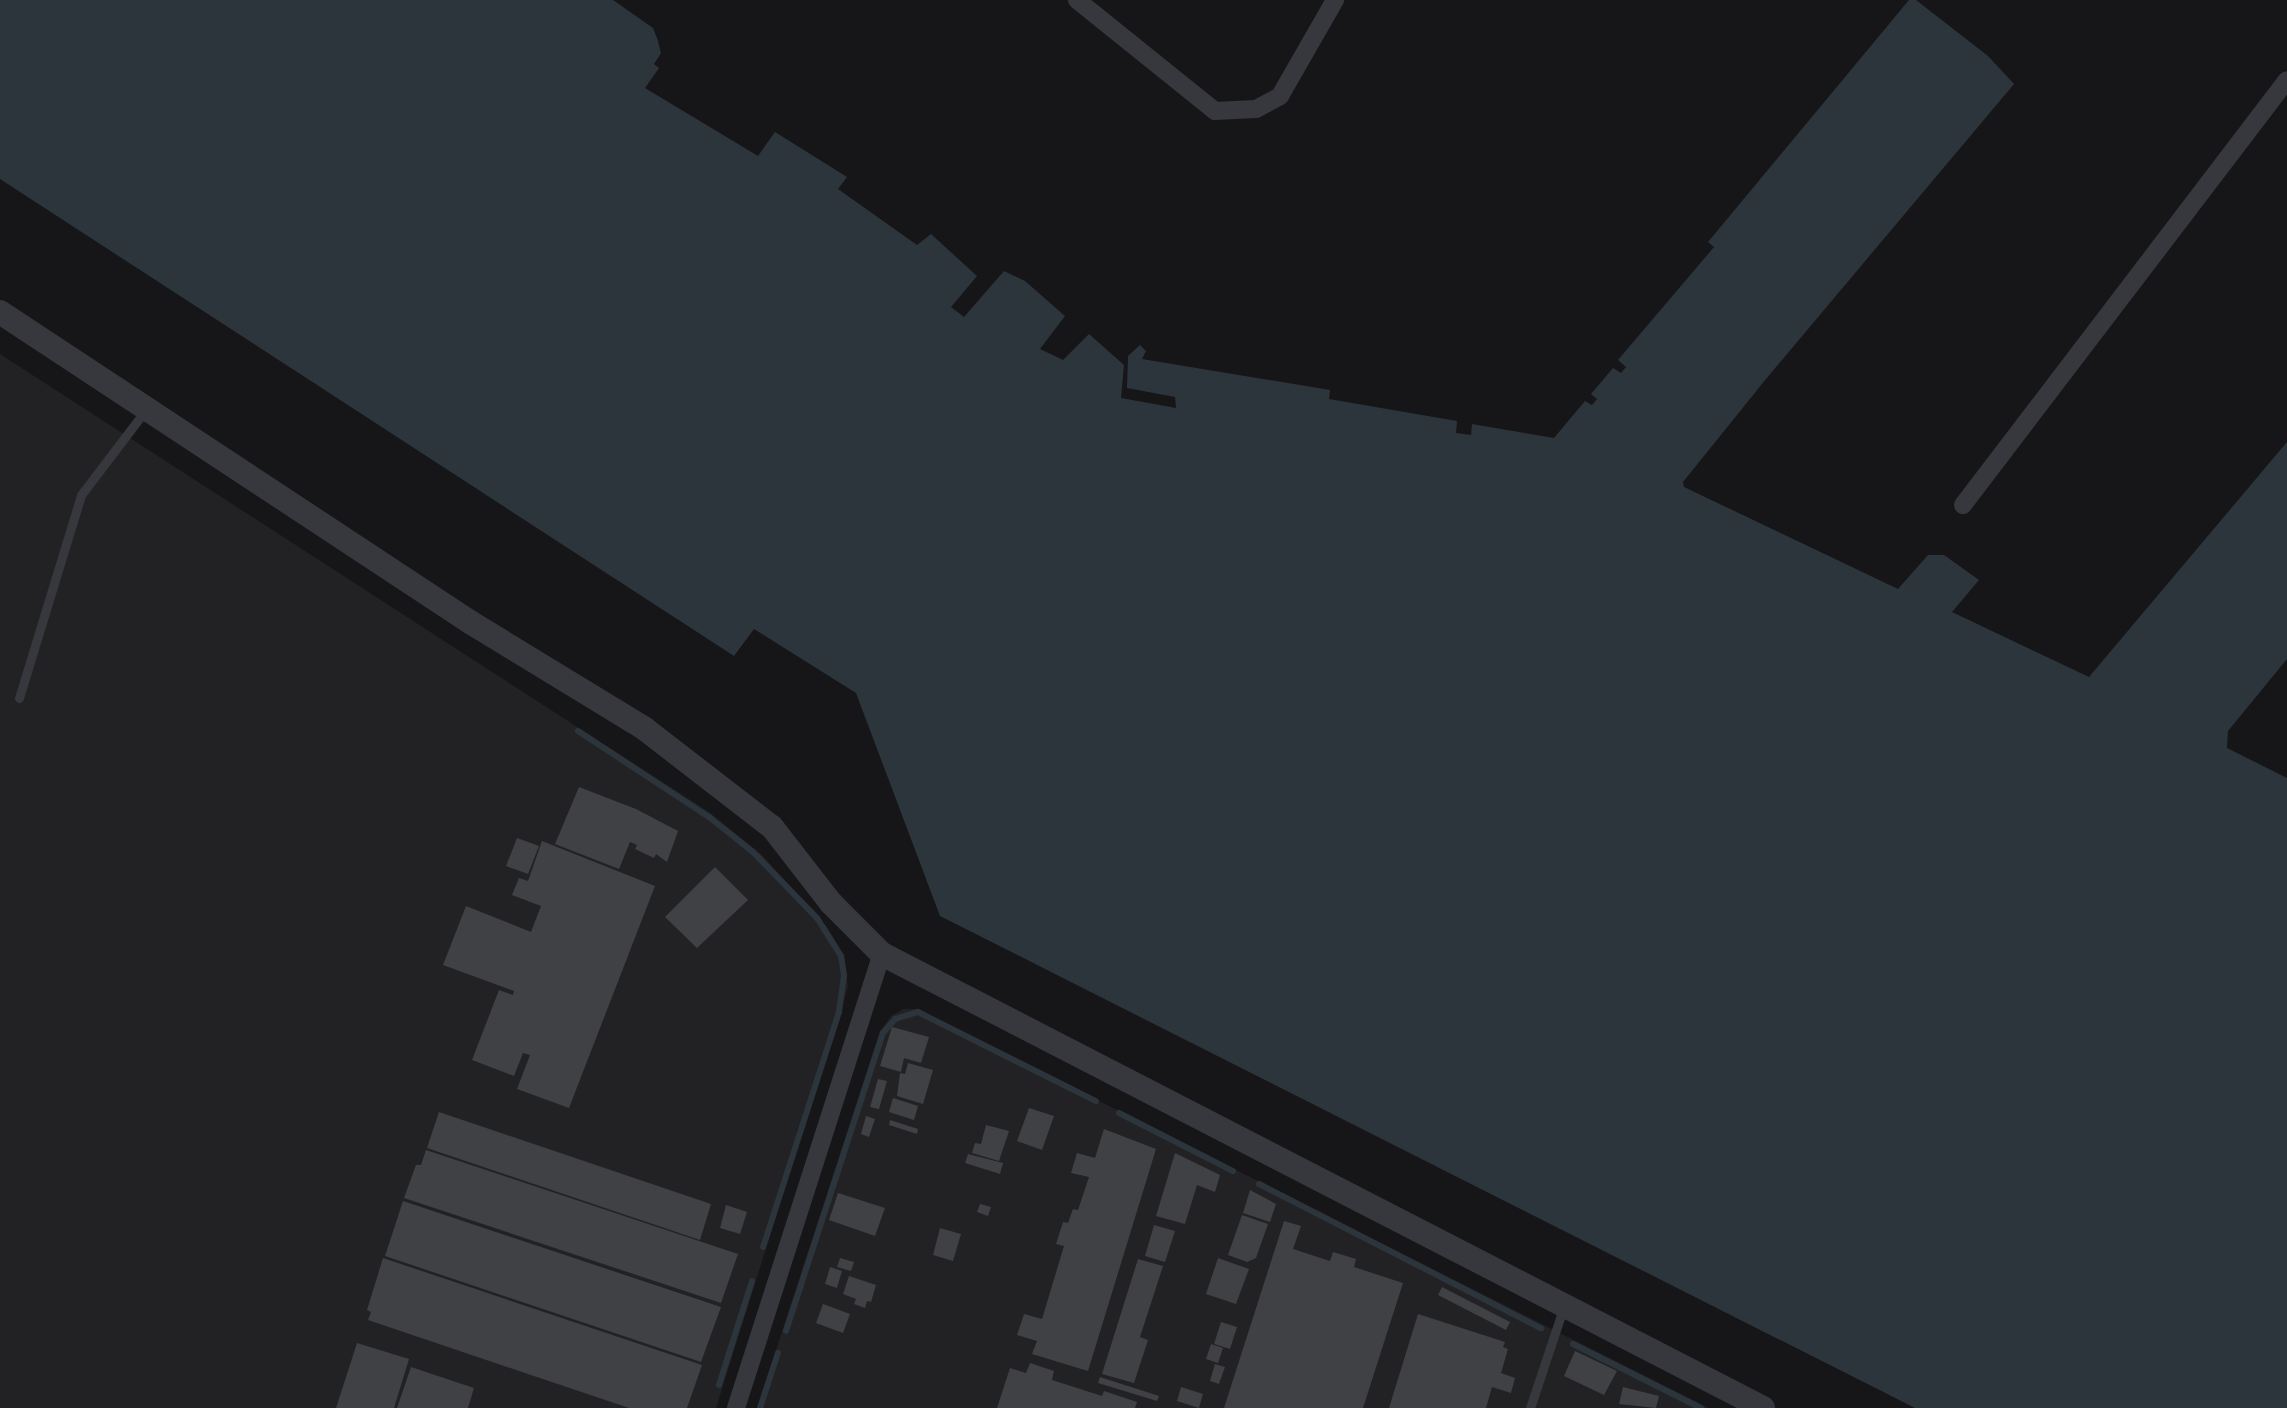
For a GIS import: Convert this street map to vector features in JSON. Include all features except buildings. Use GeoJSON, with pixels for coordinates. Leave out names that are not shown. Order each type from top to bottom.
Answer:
{"type":"FeatureCollection","features":[{"type":"Feature","properties":{"kind":"street"},"geometry":{"type":"LineString","coordinates":[[1077,0],[1215,111],[1256,109],[1280,96],[1335,0]]}},
{"type":"Feature","properties":{"kind":"street"},"geometry":{"type":"LineString","coordinates":[[1963,505],[2287,80]]}},
{"type":"Feature","properties":{"kind":"street"},"geometry":{"type":"LineString","coordinates":[[0,312],[470,622],[645,729],[772,827],[831,903],[882,954],[1763,1408]]}},
{"type":"Feature","properties":{"kind":"street"},"geometry":{"type":"LineString","coordinates":[[736,1408],[882,954]]}},
{"type":"Feature","properties":{"kind":"lane"},"geometry":{"type":"LineString","coordinates":[[19,698],[81,495],[147,408]]}},
{"type":"Feature","properties":{"kind":"lane"},"geometry":{"type":"LineString","coordinates":[[1530,1408],[1564,1304]]}},
{"type":"Feature","properties":{"kind":"shaded area"},"geometry":{"type":"Polygon","coordinates":[[[0,0],[613,0],[653,28],[658,41],[661,53],[654,64],[659,68],[645,88],[758,156],[775,132],[847,177],[838,189],[917,245],[931,234],[977,276],[951,307],[964,317],[1004,271],[1025,281],[1065,316],[1040,349],[1063,360],[1089,334],[1124,365],[1121,398],[1176,408],[1175,397],[1127,388],[1128,356],[1140,345],[1146,351],[1142,359],[1330,390],[1329,399],[1457,421],[1456,433],[1471,435],[1472,424],[1554,438],[1585,401],[1592,405],[1597,399],[1591,394],[1613,368],[1621,373],[1626,367],[1618,360],[1714,247],[1708,242],[1909,0],[1916,0],[1988,56],[2014,84],[1766,379],[1683,482],[1684,487],[1898,589],[1928,555],[1944,555],[1979,580],[1952,612],[2089,677],[2287,442],[2287,659],[2228,731],[2227,748],[2287,778],[2287,1408],[1915,1408],[940,916],[856,693],[754,629],[734,656],[0,179],[0,0]]]}},
{"type":"Feature","properties":{"kind":"shaded area"},"geometry":{"type":"Polygon","coordinates":[[[0,354],[709,812],[762,855],[827,927],[843,954],[848,987],[716,1408],[0,1408],[0,354]]]}},
{"type":"Feature","properties":{"kind":"shaded area"},"geometry":{"type":"Polygon","coordinates":[[[903,1009],[916,1009],[1709,1408],[757,1408],[880,1031],[891,1016],[903,1009]]]}},
{"type":"Feature","properties":{"kind":"waterway"},"geometry":{"type":"LineString","coordinates":[[578,731],[709,817],[753,852],[817,918],[841,956],[844,976],[839,1012],[763,1247]]}},
{"type":"Feature","properties":{"kind":"waterway"},"geometry":{"type":"LineString","coordinates":[[786,1331],[883,1033],[895,1019],[918,1012],[1096,1101]]}},
{"type":"Feature","properties":{"kind":"waterway"},"geometry":{"type":"LineString","coordinates":[[1119,1113],[1233,1171]]}},
{"type":"Feature","properties":{"kind":"waterway"},"geometry":{"type":"LineString","coordinates":[[1259,1184],[1541,1328]]}},
{"type":"Feature","properties":{"kind":"waterway"},"geometry":{"type":"LineString","coordinates":[[719,1385],[752,1281]]}},
{"type":"Feature","properties":{"kind":"waterway"},"geometry":{"type":"LineString","coordinates":[[1573,1344],[1701,1408]]}},
{"type":"Feature","properties":{"kind":"waterway"},"geometry":{"type":"LineString","coordinates":[[760,1408],[778,1353]]}}]}
